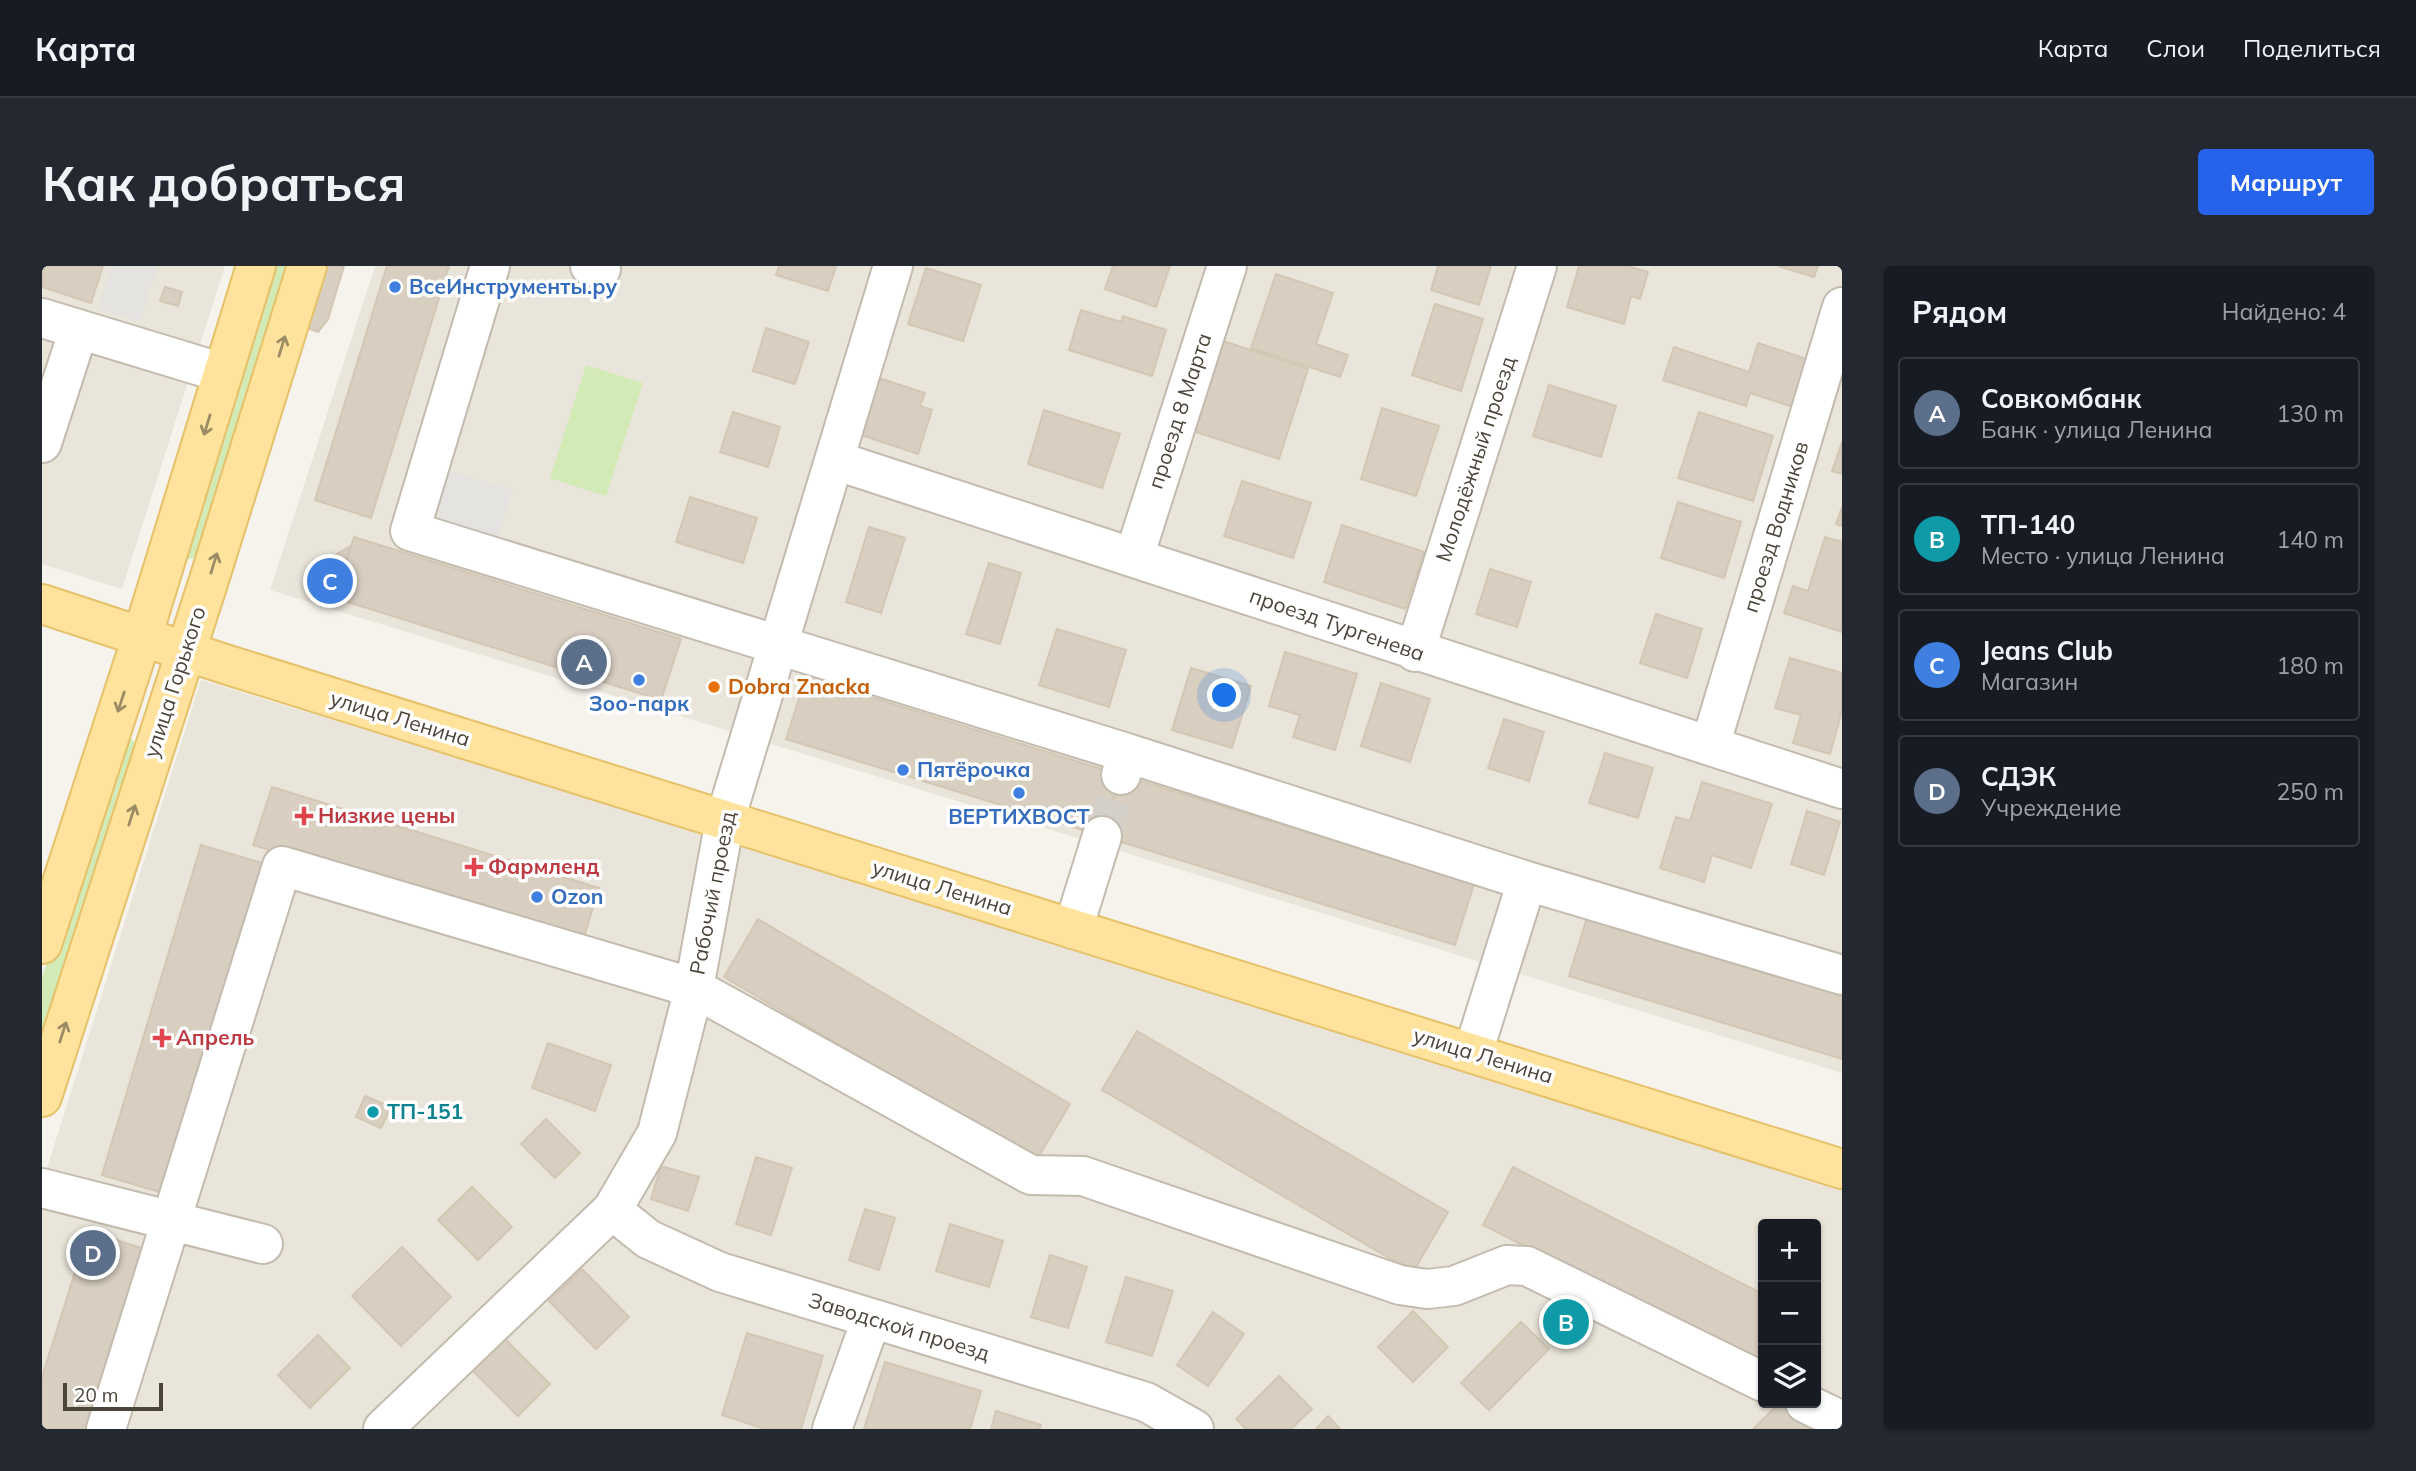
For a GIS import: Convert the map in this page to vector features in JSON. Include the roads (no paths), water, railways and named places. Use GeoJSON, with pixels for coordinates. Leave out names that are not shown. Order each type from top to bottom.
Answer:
{"type":"FeatureCollection","features":[{"type":"Feature","properties":{"kind":"main road"},"geometry":{"type":"LineString","coordinates":[[42,944],[51,885],[142,637],[256,266]]}},
{"type":"Feature","properties":{"kind":"main road","name":"улица Горького"},"geometry":{"type":"LineString","coordinates":[[42,1097],[307,266]]}},
{"type":"Feature","properties":{"kind":"main road","name":"улица Ленина"},"geometry":{"type":"LineString","coordinates":[[42,604],[1842,1168]]}},
{"type":"Feature","properties":{"kind":"street"},"geometry":{"type":"LineString","coordinates":[[491,266],[410,531],[777,644],[1124,764],[1842,975]]}},
{"type":"Feature","properties":{"kind":"street","name":"Рабочий проезд"},"geometry":{"type":"LineString","coordinates":[[383,1429],[611,1210],[657,1133],[694,988],[725,820],[893,266]]}},
{"type":"Feature","properties":{"kind":"street","name":"проезд 8 Марта"},"geometry":{"type":"LineString","coordinates":[[1134,557],[1227,266]]}},
{"type":"Feature","properties":{"kind":"street","name":"Молодёжный проезд"},"geometry":{"type":"LineString","coordinates":[[1415,652],[1537,266]]}},
{"type":"Feature","properties":{"kind":"street","name":"проезд Водников"},"geometry":{"type":"LineString","coordinates":[[1710,746],[1841,314]]}},
{"type":"Feature","properties":{"kind":"street"},"geometry":{"type":"LineString","coordinates":[[42,318],[105,328],[223,373]]}},
{"type":"Feature","properties":{"kind":"street"},"geometry":{"type":"LineString","coordinates":[[42,443],[105,328]]}},
{"type":"Feature","properties":{"kind":"street","name":"проезд Тургенева"},"geometry":{"type":"LineString","coordinates":[[834,460],[1415,652],[1842,789]]}},
{"type":"Feature","properties":{"kind":"street"},"geometry":{"type":"LineString","coordinates":[[1073,929],[1102,836]]}},
{"type":"Feature","properties":{"kind":"street"},"geometry":{"type":"LineString","coordinates":[[106,1429],[282,866],[694,988],[1031,1175],[1083,1176],[1399,1285],[1427,1289],[1454,1286],[1507,1265],[1527,1266],[1758,1380]]}},
{"type":"Feature","properties":{"kind":"street"},"geometry":{"type":"LineString","coordinates":[[1473,1053],[1527,881]]}},
{"type":"Feature","properties":{"kind":"street"},"geometry":{"type":"LineString","coordinates":[[42,1188],[263,1244]]}},
{"type":"Feature","properties":{"kind":"street","name":"Заводской проезд"},"geometry":{"type":"LineString","coordinates":[[611,1210],[648,1239],[720,1272],[1146,1402],[1194,1429]]}},
{"type":"Feature","properties":{"kind":"street"},"geometry":{"type":"LineString","coordinates":[[832,1429],[871,1320]]}},
{"type":"Feature","properties":{"kind":"street"},"geometry":{"type":"LineString","coordinates":[[1815,1408],[1842,1421]]}},
{"type":"Feature","properties":{"kind":"tunnel"},"geometry":{"type":"LineString","coordinates":[[1102,836],[1121,775]]}},
{"type":"Feature","properties":{"kind":"place","name":"ВсеИнструменты.ру"},"geometry":{"type":"Point","coordinates":[395,287]}},
{"type":"Feature","properties":{"kind":"place","name":"Jeans Club"},"geometry":{"type":"Point","coordinates":[330,581]}},
{"type":"Feature","properties":{"kind":"place","name":"Совкомбанк"},"geometry":{"type":"Point","coordinates":[584,662]}},
{"type":"Feature","properties":{"kind":"place","name":"Зоо-парк"},"geometry":{"type":"Point","coordinates":[639,680]}},
{"type":"Feature","properties":{"kind":"place","name":"Dobra Znacka"},"geometry":{"type":"Point","coordinates":[714,687]}},
{"type":"Feature","properties":{"kind":"place","name":"Пятёрочка"},"geometry":{"type":"Point","coordinates":[903,770]}},
{"type":"Feature","properties":{"kind":"place","name":"ВЕРТИХВОСТ"},"geometry":{"type":"Point","coordinates":[1019,793]}},
{"type":"Feature","properties":{"kind":"place","name":"Низкие цены"},"geometry":{"type":"Point","coordinates":[304,816]}},
{"type":"Feature","properties":{"kind":"place","name":"Фармленд"},"geometry":{"type":"Point","coordinates":[474,867]}},
{"type":"Feature","properties":{"kind":"place","name":"Ozon"},"geometry":{"type":"Point","coordinates":[537,897]}},
{"type":"Feature","properties":{"kind":"place","name":"Апрель"},"geometry":{"type":"Point","coordinates":[162,1038]}},
{"type":"Feature","properties":{"kind":"place","name":"ТП-151"},"geometry":{"type":"Point","coordinates":[373,1112]}},
{"type":"Feature","properties":{"kind":"place","name":"СДЭК"},"geometry":{"type":"Point","coordinates":[93,1253]}},
{"type":"Feature","properties":{"kind":"place","name":"ТП-140"},"geometry":{"type":"Point","coordinates":[1566,1322]}}]}
